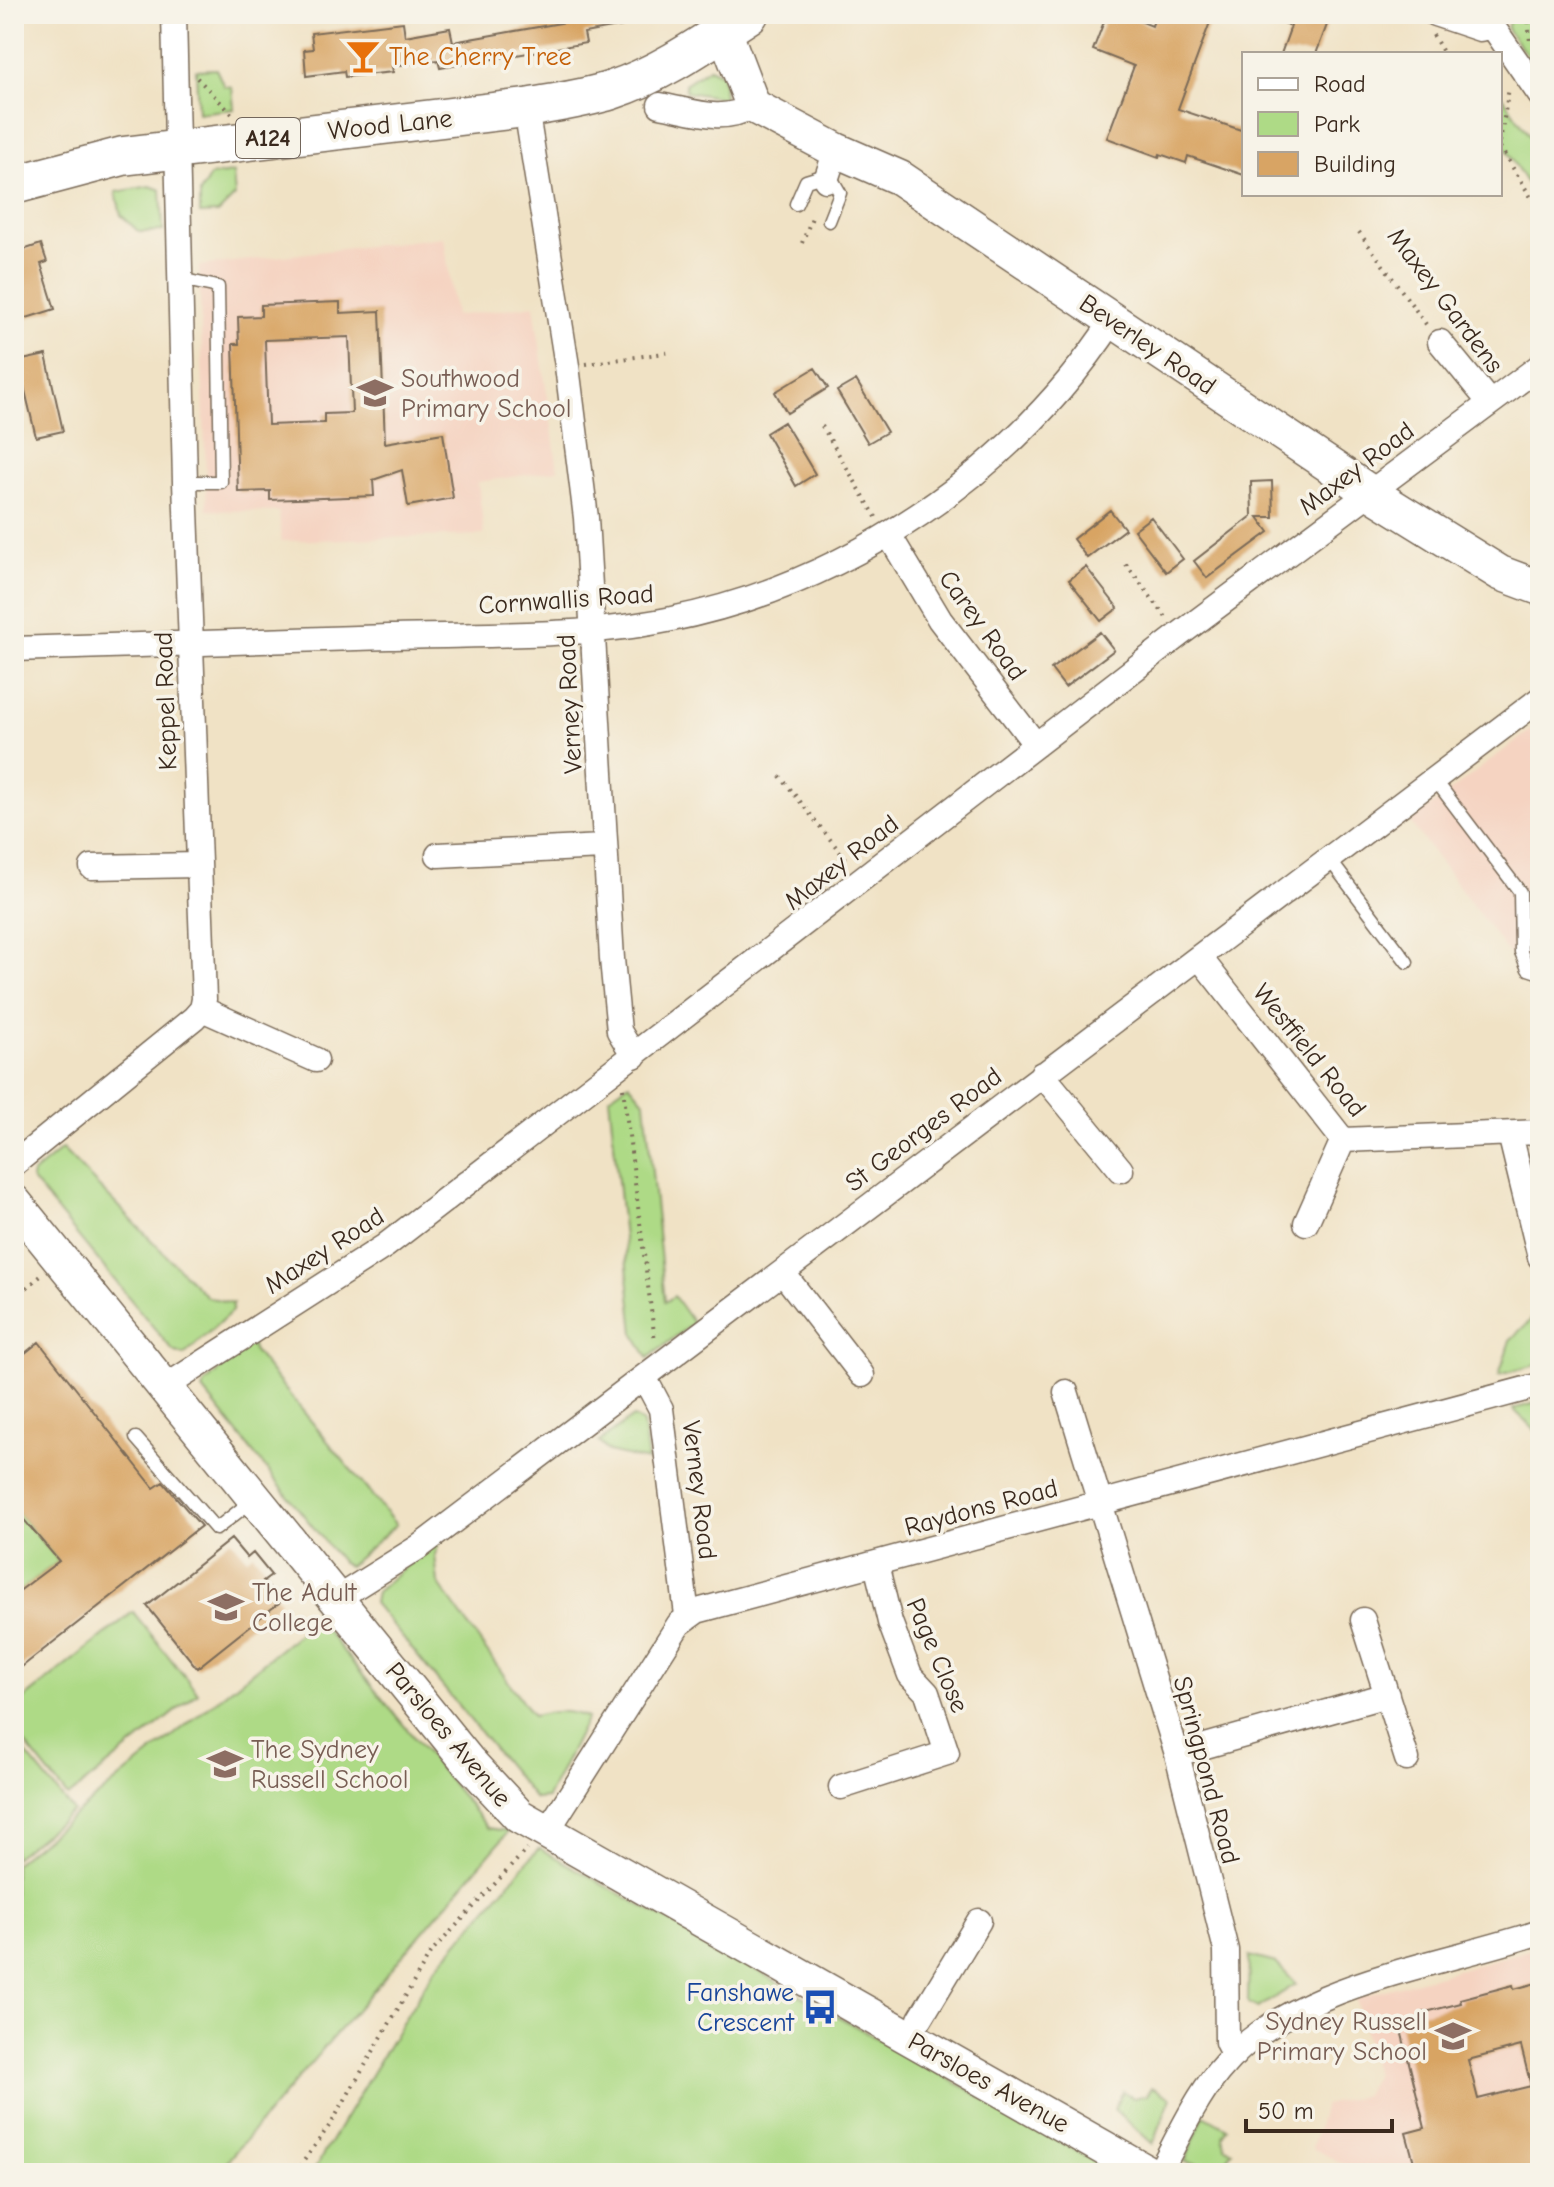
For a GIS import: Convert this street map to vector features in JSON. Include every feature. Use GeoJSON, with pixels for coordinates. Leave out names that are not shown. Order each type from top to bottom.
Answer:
{"type":"FeatureCollection","features":[{"type":"Feature","properties":{"kind":"main road","name":"Wood Lane"},"geometry":{"type":"LineString","coordinates":[[14,185],[123,156],[526,108],[613,90],[675,61],[730,19]]}},
{"type":"Feature","properties":{"kind":"street","name":"Keppel Road"},"geometry":{"type":"LineString","coordinates":[[174,14],[202,1009]]}},
{"type":"Feature","properties":{"kind":"street"},"geometry":{"type":"LineString","coordinates":[[1435,14],[1480,29],[1497,20],[1540,95]]}},
{"type":"Feature","properties":{"kind":"street"},"geometry":{"type":"LineString","coordinates":[[660,105],[723,117],[736,116],[753,106],[730,19]]}},
{"type":"Feature","properties":{"kind":"street","name":"Beverley Road"},"geometry":{"type":"LineString","coordinates":[[753,106],[830,168],[900,178],[1371,493],[1500,573],[1540,588]]}},
{"type":"Feature","properties":{"kind":"street","name":"Verney Road"},"geometry":{"type":"LineString","coordinates":[[526,108],[567,366],[586,518],[603,847],[619,1031],[634,1056]]}},
{"type":"Feature","properties":{"kind":"street","name":"Cornwallis Road"},"geometry":{"type":"LineString","coordinates":[[14,649],[594,630],[665,620],[753,597],[821,569],[889,535],[948,494],[1004,448],[1082,367],[1113,320]]}},
{"type":"Feature","properties":{"kind":"street","name":"Maxey Gardens"},"geometry":{"type":"LineString","coordinates":[[1440,342],[1490,403]]}},
{"type":"Feature","properties":{"kind":"street","name":"Maxey Road"},"geometry":{"type":"LineString","coordinates":[[165,1387],[385,1246],[1180,634],[1540,366]]}},
{"type":"Feature","properties":{"kind":"street","name":"Carey Road"},"geometry":{"type":"LineString","coordinates":[[889,535],[940,620],[1036,745]]}},
{"type":"Feature","properties":{"kind":"street","name":"St Georges Road"},"geometry":{"type":"LineString","coordinates":[[336,1599],[419,1547],[1042,1074],[1436,781],[1540,699]]}},
{"type":"Feature","properties":{"kind":"street"},"geometry":{"type":"LineString","coordinates":[[438,855],[603,847]]}},
{"type":"Feature","properties":{"kind":"street"},"geometry":{"type":"LineString","coordinates":[[92,867],[198,865]]}},
{"type":"Feature","properties":{"kind":"street","name":"Westfield Road"},"geometry":{"type":"LineString","coordinates":[[1200,958],[1343,1140],[1540,1132]]}},
{"type":"Feature","properties":{"kind":"street"},"geometry":{"type":"LineString","coordinates":[[14,1164],[202,1009],[316,1060]]}},
{"type":"Feature","properties":{"kind":"street"},"geometry":{"type":"LineString","coordinates":[[1042,1074],[1121,1170]]}},
{"type":"Feature","properties":{"kind":"street"},"geometry":{"type":"LineString","coordinates":[[1510,1134],[1540,1257]]}},
{"type":"Feature","properties":{"kind":"street"},"geometry":{"type":"LineString","coordinates":[[1306,1223],[1343,1140]]}},
{"type":"Feature","properties":{"kind":"street","name":"Parsloes Avenue"},"geometry":{"type":"LineString","coordinates":[[17,1211],[493,1789],[519,1816],[536,1841],[1148,2173]]}},
{"type":"Feature","properties":{"kind":"street"},"geometry":{"type":"LineString","coordinates":[[783,1273],[862,1375]]}},
{"type":"Feature","properties":{"kind":"street","name":"Verney Road"},"geometry":{"type":"LineString","coordinates":[[644,1377],[661,1409],[687,1615]]}},
{"type":"Feature","properties":{"kind":"street","name":"Raydons Road"},"geometry":{"type":"LineString","coordinates":[[687,1615],[1540,1385]]}},
{"type":"Feature","properties":{"kind":"street","name":"Springpond Road"},"geometry":{"type":"LineString","coordinates":[[1066,1392],[1177,1754],[1226,1950],[1227,2042],[1234,2055]]}},
{"type":"Feature","properties":{"kind":"street","name":"Page Close"},"geometry":{"type":"LineString","coordinates":[[841,1787],[947,1753],[927,1693],[910,1675],[890,1622],[876,1564]]}},
{"type":"Feature","properties":{"kind":"street"},"geometry":{"type":"LineString","coordinates":[[536,1841],[687,1615]]}},
{"type":"Feature","properties":{"kind":"street"},"geometry":{"type":"LineString","coordinates":[[1363,1620],[1407,1759]]}},
{"type":"Feature","properties":{"kind":"street"},"geometry":{"type":"LineString","coordinates":[[1177,1754],[1387,1695]]}},
{"type":"Feature","properties":{"kind":"street","name":"Parsloes Avenue"},"geometry":{"type":"LineString","coordinates":[[920,2019],[979,1921]]}},
{"type":"Feature","properties":{"kind":"street"},"geometry":{"type":"LineString","coordinates":[[1159,2173],[1217,2074],[1252,2039],[1296,2012],[1343,1990],[1540,1932]]}},
{"type":"Feature","properties":{"kind":"lane"},"geometry":{"type":"LineString","coordinates":[[796,204],[806,181],[830,168],[840,193],[829,221]]}},
{"type":"Feature","properties":{"kind":"lane"},"geometry":{"type":"LineString","coordinates":[[180,279],[218,287],[221,482],[185,482]]}},
{"type":"Feature","properties":{"kind":"lane"},"geometry":{"type":"LineString","coordinates":[[1436,781],[1520,892],[1521,952],[1528,969],[1540,973]]}},
{"type":"Feature","properties":{"kind":"lane"},"geometry":{"type":"LineString","coordinates":[[1330,860],[1407,962]]}},
{"type":"Feature","properties":{"kind":"lane"},"geometry":{"type":"LineString","coordinates":[[136,1438],[216,1529],[255,1498]]}},
{"type":"Feature","properties":{"kind":"path"},"geometry":{"type":"LineString","coordinates":[[1528,14],[1530,45]]}},
{"type":"Feature","properties":{"kind":"path"},"geometry":{"type":"LineString","coordinates":[[176,62],[232,110],[232,118]]}},
{"type":"Feature","properties":{"kind":"path"},"geometry":{"type":"LineString","coordinates":[[1502,131],[1508,88]]}},
{"type":"Feature","properties":{"kind":"path"},"geometry":{"type":"LineString","coordinates":[[1502,148],[1540,212]]}},
{"type":"Feature","properties":{"kind":"path","name":"Maxey Gardens"},"geometry":{"type":"LineString","coordinates":[[1359,232],[1440,342]]}},
{"type":"Feature","properties":{"kind":"path"},"geometry":{"type":"LineString","coordinates":[[567,366],[672,352]]}},
{"type":"Feature","properties":{"kind":"path"},"geometry":{"type":"LineString","coordinates":[[822,426],[889,535]]}},
{"type":"Feature","properties":{"kind":"path"},"geometry":{"type":"LineString","coordinates":[[1126,564],[1180,634]]}},
{"type":"Feature","properties":{"kind":"path"},"geometry":{"type":"LineString","coordinates":[[780,776],[863,881]]}},
{"type":"Feature","properties":{"kind":"path"},"geometry":{"type":"LineString","coordinates":[[634,1056],[640,1067],[623,1082],[657,1356],[639,1371],[644,1377]]}},
{"type":"Feature","properties":{"kind":"path"},"geometry":{"type":"LineString","coordinates":[[14,1298],[44,1273]]}},
{"type":"Feature","properties":{"kind":"path"},"geometry":{"type":"LineString","coordinates":[[295,2173],[332,2122],[430,1954],[536,1841]]}},
{"type":"Feature","properties":{"kind":"shaded area","name":"Southwood Primary School"},"geometry":{"type":"Polygon","coordinates":[[[444,237],[455,316],[534,305],[558,470],[478,482],[484,535],[281,541],[279,512],[207,510],[199,266],[444,237]]]}},
{"type":"Feature","properties":{"kind":"shaded area"},"geometry":{"type":"Polygon","coordinates":[[[1540,723],[1540,995],[1410,822],[1540,723]]]}},
{"type":"Feature","properties":{"kind":"shaded area","name":"Sydney Russell Primary School"},"geometry":{"type":"Polygon","coordinates":[[[1540,1947],[1540,2173],[1361,2173],[1312,2148],[1324,2105],[1364,2095],[1375,2075],[1356,1998],[1540,1947]]]}},
{"type":"Feature","properties":{"kind":"green space"},"geometry":{"type":"Polygon","coordinates":[[[1511,14],[1540,15],[1540,72],[1507,29],[1511,14]]]}},
{"type":"Feature","properties":{"kind":"green space"},"geometry":{"type":"Polygon","coordinates":[[[709,68],[722,74],[724,98],[686,92],[685,84],[709,68]]]}},
{"type":"Feature","properties":{"kind":"green space"},"geometry":{"type":"Polygon","coordinates":[[[216,69],[224,86],[232,87],[234,109],[198,113],[196,70],[216,69]]]}},
{"type":"Feature","properties":{"kind":"green space"},"geometry":{"type":"Polygon","coordinates":[[[1502,96],[1540,151],[1540,205],[1502,143],[1502,96]]]}},
{"type":"Feature","properties":{"kind":"green space"},"geometry":{"type":"Polygon","coordinates":[[[233,173],[235,196],[218,213],[200,214],[200,193],[210,176],[233,173]]]}},
{"type":"Feature","properties":{"kind":"green space"},"geometry":{"type":"Polygon","coordinates":[[[150,186],[161,190],[163,231],[139,232],[121,215],[116,192],[150,186]]]}},
{"type":"Feature","properties":{"kind":"green space"},"geometry":{"type":"Polygon","coordinates":[[[629,1083],[645,1102],[665,1302],[674,1296],[693,1323],[648,1358],[634,1333],[609,1097],[629,1083]]]}},
{"type":"Feature","properties":{"kind":"green space"},"geometry":{"type":"Polygon","coordinates":[[[62,1149],[207,1297],[233,1303],[232,1311],[184,1355],[173,1351],[31,1179],[32,1174],[62,1149]]]}},
{"type":"Feature","properties":{"kind":"green space"},"geometry":{"type":"Polygon","coordinates":[[[1535,1316],[1540,1334],[1540,1364],[1499,1375],[1510,1340],[1535,1316]]]}},
{"type":"Feature","properties":{"kind":"green space"},"geometry":{"type":"Polygon","coordinates":[[[251,1342],[253,1350],[396,1525],[349,1566],[342,1563],[203,1390],[205,1383],[251,1342]]]}},
{"type":"Feature","properties":{"kind":"green space"},"geometry":{"type":"Polygon","coordinates":[[[1540,1402],[1540,1435],[1513,1409],[1540,1402]]]}},
{"type":"Feature","properties":{"kind":"green space"},"geometry":{"type":"Polygon","coordinates":[[[633,1417],[643,1423],[648,1461],[609,1452],[599,1442],[633,1417]]]}},
{"type":"Feature","properties":{"kind":"green space"},"geometry":{"type":"Polygon","coordinates":[[[14,1508],[59,1561],[14,1595],[14,1508]]]}},
{"type":"Feature","properties":{"kind":"green space"},"geometry":{"type":"Polygon","coordinates":[[[434,1541],[438,1546],[435,1555],[438,1583],[533,1716],[560,1712],[587,1718],[547,1798],[535,1799],[374,1603],[376,1592],[434,1541]]]}},
{"type":"Feature","properties":{"kind":"green space"},"geometry":{"type":"Polygon","coordinates":[[[133,1612],[198,1693],[68,1797],[14,1730],[14,1707],[133,1612]]]}},
{"type":"Feature","properties":{"kind":"green space","name":"The Sydney Russell School"},"geometry":{"type":"Polygon","coordinates":[[[321,1624],[488,1828],[509,1831],[217,2173],[14,2173],[14,1864],[305,1629],[321,1624]]]}},
{"type":"Feature","properties":{"kind":"green space"},"geometry":{"type":"Polygon","coordinates":[[[14,1739],[73,1811],[14,1858],[14,1739]]]}},
{"type":"Feature","properties":{"kind":"green space"},"geometry":{"type":"Polygon","coordinates":[[[539,1848],[1116,2173],[312,2173],[434,1970],[539,1848]]]}},
{"type":"Feature","properties":{"kind":"green space"},"geometry":{"type":"Polygon","coordinates":[[[1249,1956],[1276,1963],[1296,1984],[1258,2008],[1248,2003],[1249,1956]]]}},
{"type":"Feature","properties":{"kind":"green space"},"geometry":{"type":"Polygon","coordinates":[[[1152,2087],[1171,2098],[1153,2144],[1114,2109],[1123,2091],[1133,2098],[1147,2095],[1152,2087]]]}},
{"type":"Feature","properties":{"kind":"green space"},"geometry":{"type":"Polygon","coordinates":[[[1204,2115],[1227,2128],[1223,2136],[1225,2147],[1232,2150],[1222,2169],[1185,2162],[1204,2115]]]}},
{"type":"Feature","properties":{"kind":"building"},"geometry":{"type":"Polygon","coordinates":[[[571,14],[645,14],[646,22],[584,33],[586,43],[440,68],[438,60],[392,66],[393,72],[345,77],[344,71],[306,76],[304,50],[313,49],[311,33],[403,22],[405,36],[450,28],[453,42],[572,21],[571,14]]]}},
{"type":"Feature","properties":{"kind":"building"},"geometry":{"type":"Polygon","coordinates":[[[1107,14],[1122,14],[1152,26],[1156,14],[1213,14],[1178,109],[1242,130],[1242,174],[1188,156],[1186,163],[1160,154],[1159,157],[1107,138],[1134,66],[1093,50],[1107,14]]]}},
{"type":"Feature","properties":{"kind":"building"},"geometry":{"type":"Polygon","coordinates":[[[1263,14],[1331,14],[1317,52],[1282,52],[1291,26],[1263,14]]]}},
{"type":"Feature","properties":{"kind":"building"},"geometry":{"type":"Polygon","coordinates":[[[41,244],[47,262],[41,264],[55,309],[14,322],[14,253],[41,244]]]}},
{"type":"Feature","properties":{"kind":"building"},"geometry":{"type":"Polygon","coordinates":[[[340,302],[340,313],[380,311],[385,443],[443,433],[453,498],[408,506],[402,470],[373,480],[374,496],[270,500],[270,491],[238,492],[233,344],[239,344],[238,317],[261,316],[261,305],[340,302]],[[349,337],[265,340],[268,425],[324,423],[324,414],[352,413],[349,337]]]}},
{"type":"Feature","properties":{"kind":"building"},"geometry":{"type":"Polygon","coordinates":[[[46,355],[63,431],[36,437],[18,361],[46,355]]]}},
{"type":"Feature","properties":{"kind":"building"},"geometry":{"type":"Polygon","coordinates":[[[815,368],[828,388],[787,413],[775,392],[815,368]]]}},
{"type":"Feature","properties":{"kind":"building"},"geometry":{"type":"Polygon","coordinates":[[[856,380],[887,432],[868,443],[837,391],[856,380]]]}},
{"type":"Feature","properties":{"kind":"building"},"geometry":{"type":"Polygon","coordinates":[[[784,422],[815,474],[796,486],[766,433],[784,422]]]}},
{"type":"Feature","properties":{"kind":"building"},"geometry":{"type":"Polygon","coordinates":[[[1272,481],[1273,517],[1258,517],[1269,532],[1207,578],[1194,561],[1252,516],[1251,482],[1272,481]]]}},
{"type":"Feature","properties":{"kind":"building"},"geometry":{"type":"Polygon","coordinates":[[[1110,510],[1125,529],[1087,558],[1073,539],[1110,510]]]}},
{"type":"Feature","properties":{"kind":"building"},"geometry":{"type":"Polygon","coordinates":[[[1151,517],[1183,559],[1166,572],[1134,530],[1151,517]]]}},
{"type":"Feature","properties":{"kind":"building"},"geometry":{"type":"Polygon","coordinates":[[[1086,567],[1118,608],[1101,621],[1069,580],[1086,567]]]}},
{"type":"Feature","properties":{"kind":"building"},"geometry":{"type":"Polygon","coordinates":[[[1100,632],[1114,650],[1065,687],[1051,669],[1100,632]]]}},
{"type":"Feature","properties":{"kind":"building"},"geometry":{"type":"Polygon","coordinates":[[[39,1342],[154,1488],[163,1482],[201,1526],[14,1673],[14,1595],[59,1561],[14,1508],[14,1362],[39,1342]]]}},
{"type":"Feature","properties":{"kind":"building"},"geometry":{"type":"Polygon","coordinates":[[[231,1539],[247,1558],[253,1553],[271,1575],[263,1581],[280,1602],[197,1668],[147,1606],[231,1539]]]}},
{"type":"Feature","properties":{"kind":"building"},"geometry":{"type":"Polygon","coordinates":[[[1540,1982],[1540,2173],[1417,2173],[1406,2133],[1425,2128],[1400,2026],[1424,2020],[1422,2013],[1461,2003],[1460,1999],[1513,1985],[1514,1989],[1540,1982]],[[1521,2046],[1468,2060],[1478,2099],[1531,2086],[1521,2046]]]}},
{"type":"Feature","properties":{"kind":"place","name":"The Cherry Tree"},"geometry":{"type":"Point","coordinates":[363,56]}},
{"type":"Feature","properties":{"kind":"place","name":"Southwood Primary School"},"geometry":{"type":"Point","coordinates":[375,393]}},
{"type":"Feature","properties":{"kind":"place","name":"The Adult College"},"geometry":{"type":"Point","coordinates":[226,1607]}},
{"type":"Feature","properties":{"kind":"place","name":"The Sydney Russell School"},"geometry":{"type":"Point","coordinates":[225,1764]}},
{"type":"Feature","properties":{"kind":"place","name":"Fanshawe Crescent"},"geometry":{"type":"Point","coordinates":[820,2007]}},
{"type":"Feature","properties":{"kind":"place","name":"Sydney Russell Primary School"},"geometry":{"type":"Point","coordinates":[1453,2036]}}]}
